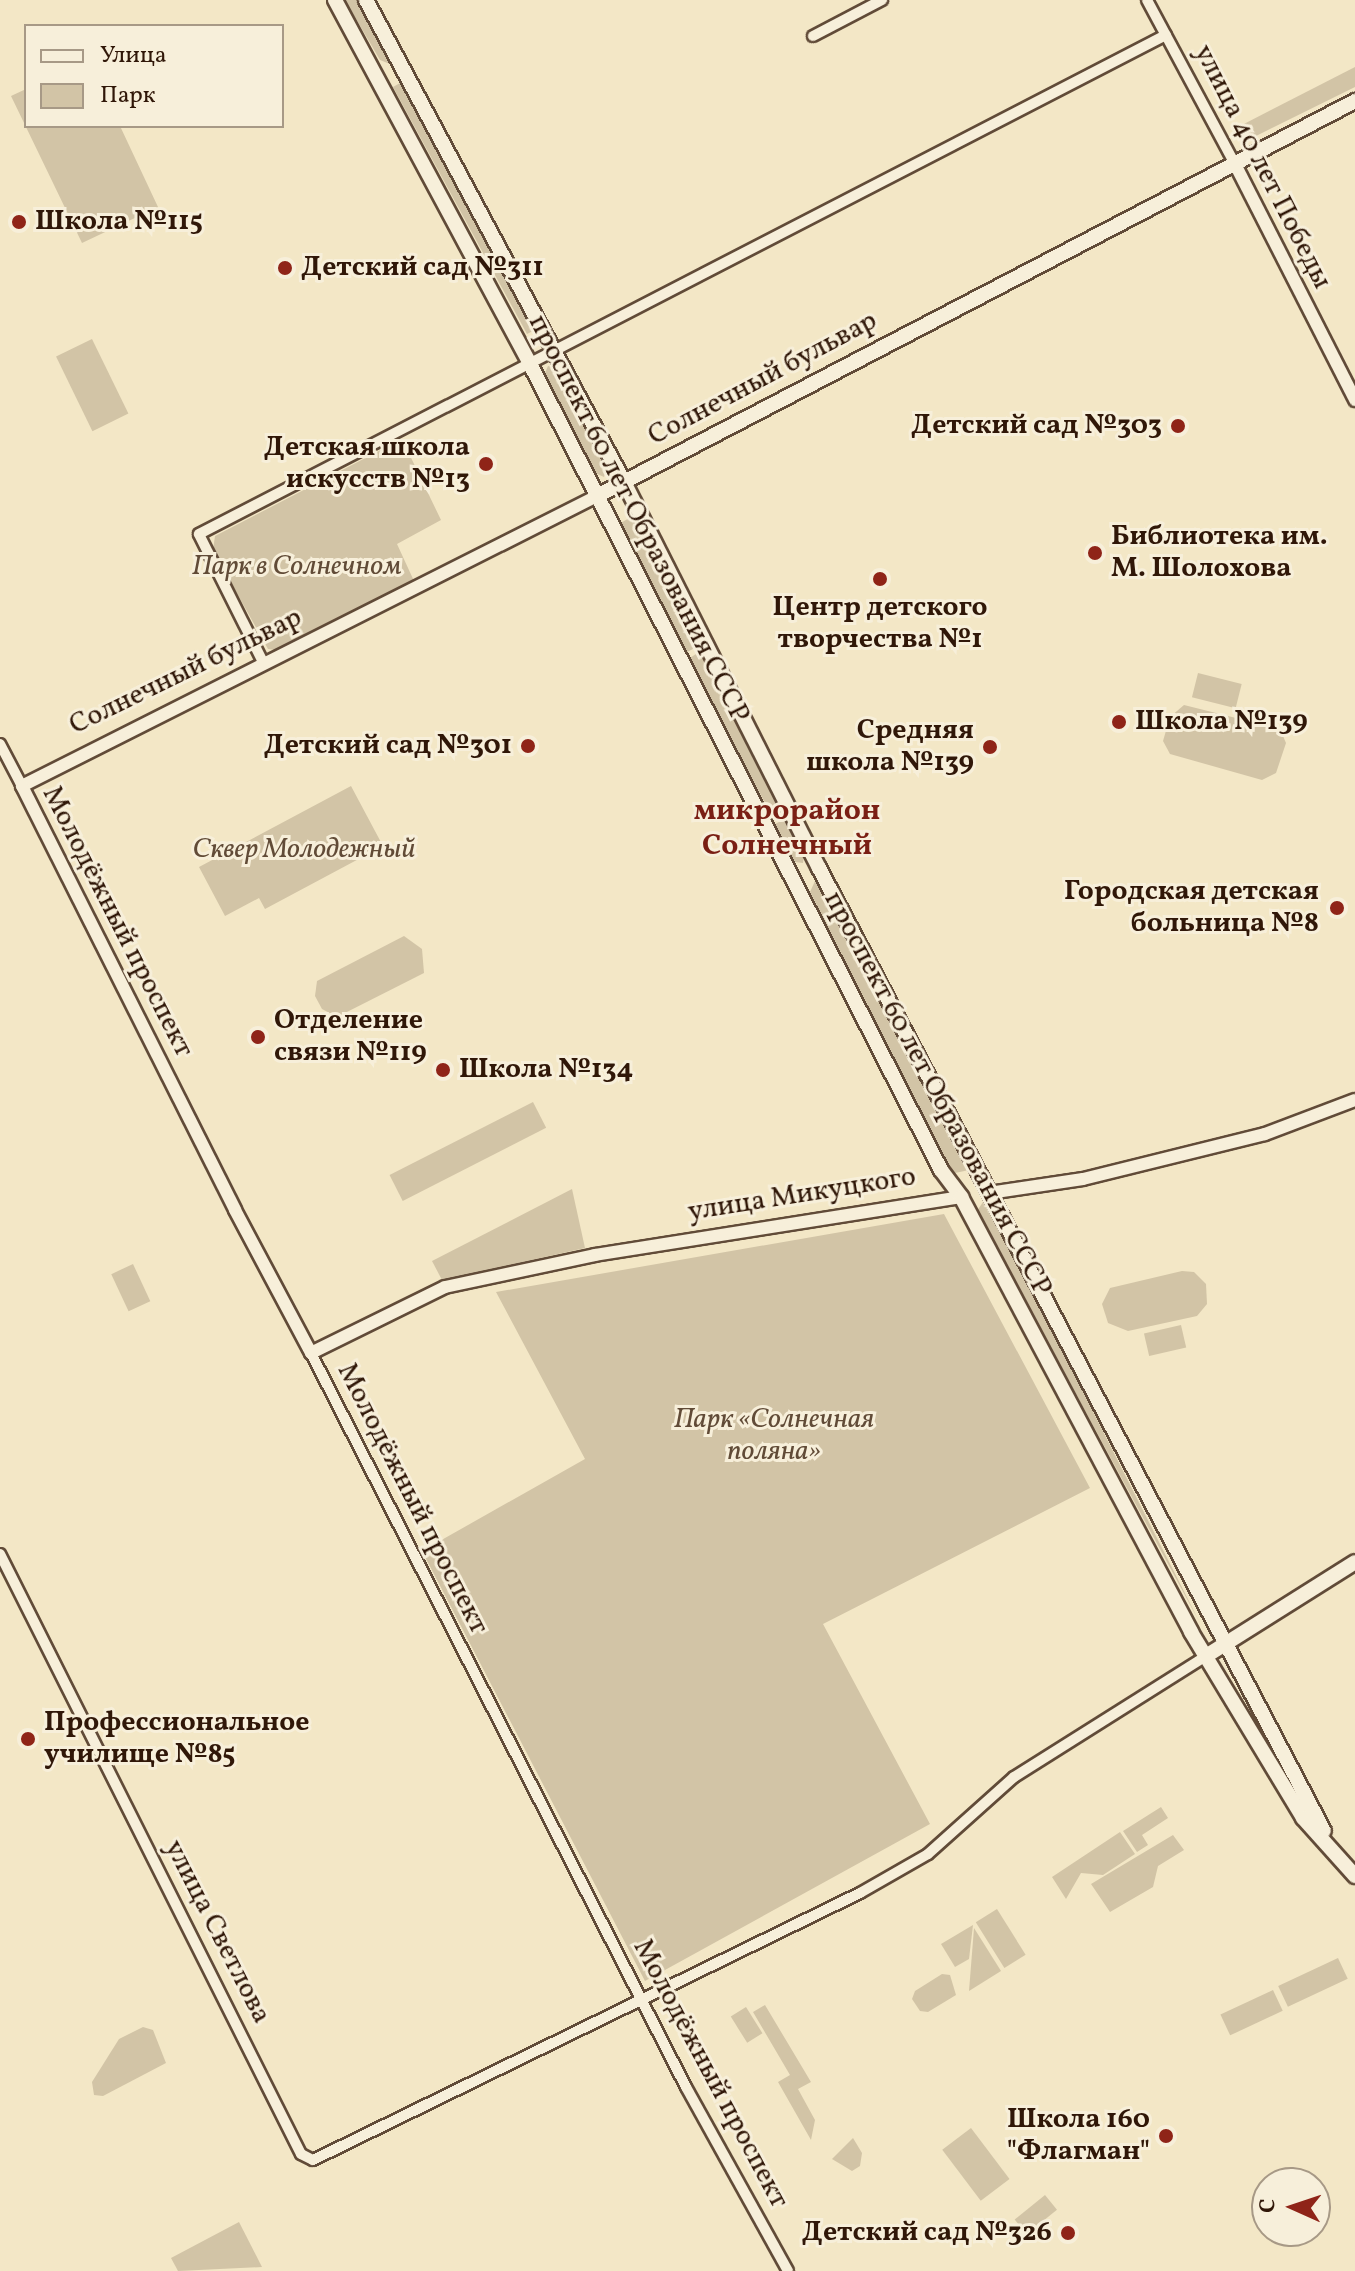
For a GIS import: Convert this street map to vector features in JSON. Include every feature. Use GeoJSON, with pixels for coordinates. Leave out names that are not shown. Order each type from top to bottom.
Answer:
{"type":"FeatureCollection","features":[{"type":"Feature","properties":{"kind":"main road","name":"проспект 60 лет Образования СССР"},"geometry":{"type":"LineString","coordinates":[[335,0],[530,364],[796,879],[941,1170],[961,1197],[1206,1656],[1303,1818],[1355,1876]]}},
{"type":"Feature","properties":{"kind":"main road","name":"проспект 60 лет Образования СССР"},"geometry":{"type":"LineString","coordinates":[[366,0],[624,482],[819,868],[1339,1856]]}},
{"type":"Feature","properties":{"kind":"main road"},"geometry":{"type":"LineString","coordinates":[[378,78],[403,70]]}},
{"type":"Feature","properties":{"kind":"main road","name":"Солнечный бульвар"},"geometry":{"type":"LineString","coordinates":[[597,496],[1355,101]]}},
{"type":"Feature","properties":{"kind":"main road"},"geometry":{"type":"LineString","coordinates":[[796,879],[819,868]]}},
{"type":"Feature","properties":{"kind":"main road","name":"улица Микуцкого"},"geometry":{"type":"LineString","coordinates":[[961,1197],[989,1193]]}},
{"type":"Feature","properties":{"kind":"main road"},"geometry":{"type":"LineString","coordinates":[[1206,1656],[1355,1562]]}},
{"type":"Feature","properties":{"kind":"street"},"geometry":{"type":"LineString","coordinates":[[813,36],[882,0]]}},
{"type":"Feature","properties":{"kind":"street","name":"улица 40 лет Победы"},"geometry":{"type":"LineString","coordinates":[[1147,0],[1235,164],[1355,400]]}},
{"type":"Feature","properties":{"kind":"street"},"geometry":{"type":"LineString","coordinates":[[263,662],[199,534],[1166,35]]}},
{"type":"Feature","properties":{"kind":"street","name":"Солнечный бульвар"},"geometry":{"type":"LineString","coordinates":[[22,786],[597,496]]}},
{"type":"Feature","properties":{"kind":"street","name":"Молодёжный проспект"},"geometry":{"type":"LineString","coordinates":[[0,744],[642,2001],[788,2271]]}},
{"type":"Feature","properties":{"kind":"street","name":"улица Микуцкого"},"geometry":{"type":"LineString","coordinates":[[989,1193],[1083,1179],[1265,1134],[1355,1100]]}},
{"type":"Feature","properties":{"kind":"street","name":"улица Микуцкого"},"geometry":{"type":"LineString","coordinates":[[311,1353],[445,1287],[595,1255],[961,1197]]}},
{"type":"Feature","properties":{"kind":"street","name":"улица Светлова"},"geometry":{"type":"LineString","coordinates":[[0,1554],[301,2154],[324,2159],[642,2001]]}},
{"type":"Feature","properties":{"kind":"street"},"geometry":{"type":"LineString","coordinates":[[642,2001],[928,1854],[990,1794],[1206,1656]]}},
{"type":"Feature","properties":{"kind":"green space"},"geometry":{"type":"Polygon","coordinates":[[[345,0],[357,0],[390,64],[380,60],[345,0]]]}},
{"type":"Feature","properties":{"kind":"green space"},"geometry":{"type":"Polygon","coordinates":[[[1355,67],[1355,87],[1248,140],[1240,126],[1355,67]]]}},
{"type":"Feature","properties":{"kind":"green space"},"geometry":{"type":"Polygon","coordinates":[[[400,83],[533,331],[527,334],[393,87],[400,83]]]}},
{"type":"Feature","properties":{"kind":"green space"},"geometry":{"type":"Polygon","coordinates":[[[24,90],[24,123],[11,96],[24,90]]]}},
{"type":"Feature","properties":{"kind":"green space"},"geometry":{"type":"Polygon","coordinates":[[[26,128],[121,128],[158,207],[82,243],[26,128]]]}},
{"type":"Feature","properties":{"kind":"green space"},"geometry":{"type":"Polygon","coordinates":[[[92,339],[128,414],[92,431],[56,357],[92,339]]]}},
{"type":"Feature","properties":{"kind":"green space"},"geometry":{"type":"Polygon","coordinates":[[[548,366],[554,368],[607,467],[604,477],[595,473],[545,373],[548,366]]]}},
{"type":"Feature","properties":{"kind":"green space","name":"Парк в Солнечном"},"geometry":{"type":"Polygon","coordinates":[[[402,439],[441,520],[397,544],[414,581],[276,650],[268,649],[213,550],[215,536],[402,439]]]}},
{"type":"Feature","properties":{"kind":"green space"},"geometry":{"type":"Polygon","coordinates":[[[633,516],[699,646],[685,653],[617,525],[633,516]]]}},
{"type":"Feature","properties":{"kind":"green space"},"geometry":{"type":"Polygon","coordinates":[[[701,651],[783,813],[773,818],[688,659],[701,651]]]}},
{"type":"Feature","properties":{"kind":"green space"},"geometry":{"type":"Polygon","coordinates":[[[1198,673],[1242,684],[1236,708],[1192,697],[1198,673]]]}},
{"type":"Feature","properties":{"kind":"green space"},"geometry":{"type":"Polygon","coordinates":[[[1184,705],[1280,729],[1286,743],[1276,773],[1262,780],[1170,754],[1163,741],[1170,717],[1184,705]]]}},
{"type":"Feature","properties":{"kind":"green space","name":"Сквер Молодежный"},"geometry":{"type":"Polygon","coordinates":[[[351,786],[383,846],[265,909],[259,898],[225,916],[199,867],[351,786]]]}},
{"type":"Feature","properties":{"kind":"green space"},"geometry":{"type":"Polygon","coordinates":[[[785,819],[804,855],[803,863],[795,862],[775,824],[785,819]]]}},
{"type":"Feature","properties":{"kind":"green space"},"geometry":{"type":"Polygon","coordinates":[[[815,881],[969,1170],[955,1173],[951,1169],[810,892],[815,881]]]}},
{"type":"Feature","properties":{"kind":"green space"},"geometry":{"type":"Polygon","coordinates":[[[404,936],[422,949],[424,973],[337,1017],[322,1009],[315,996],[317,981],[404,936]]]}},
{"type":"Feature","properties":{"kind":"green space"},"geometry":{"type":"Polygon","coordinates":[[[533,1102],[546,1128],[403,1201],[390,1175],[533,1102]]]}},
{"type":"Feature","properties":{"kind":"green space"},"geometry":{"type":"Polygon","coordinates":[[[572,1189],[585,1248],[442,1280],[432,1261],[572,1189]]]}},
{"type":"Feature","properties":{"kind":"green space"},"geometry":{"type":"Polygon","coordinates":[[[983,1202],[989,1206],[1200,1623],[977,1211],[983,1202]]]}},
{"type":"Feature","properties":{"kind":"green space","name":"Парк «Солнечная поляна»"},"geometry":{"type":"Polygon","coordinates":[[[944,1214],[1090,1488],[823,1624],[930,1824],[645,1981],[422,1551],[585,1459],[496,1292],[944,1214]]]}},
{"type":"Feature","properties":{"kind":"green space"},"geometry":{"type":"Polygon","coordinates":[[[133,1264],[150,1301],[129,1311],[111,1274],[133,1264]]]}},
{"type":"Feature","properties":{"kind":"green space"},"geometry":{"type":"Polygon","coordinates":[[[1182,1271],[1194,1272],[1206,1284],[1207,1304],[1197,1316],[1128,1331],[1108,1323],[1102,1304],[1110,1288],[1182,1271]]]}},
{"type":"Feature","properties":{"kind":"green space"},"geometry":{"type":"Polygon","coordinates":[[[1181,1325],[1186,1347],[1149,1356],[1144,1334],[1181,1325]]]}},
{"type":"Feature","properties":{"kind":"green space"},"geometry":{"type":"Polygon","coordinates":[[[1161,1807],[1168,1818],[1142,1835],[1148,1845],[1137,1852],[1123,1831],[1161,1807]]]}},
{"type":"Feature","properties":{"kind":"green space"},"geometry":{"type":"Polygon","coordinates":[[[1120,1832],[1135,1854],[1103,1875],[1081,1873],[1066,1899],[1052,1877],[1120,1832]]]}},
{"type":"Feature","properties":{"kind":"green space"},"geometry":{"type":"Polygon","coordinates":[[[1173,1835],[1184,1850],[1158,1866],[1153,1887],[1110,1912],[1091,1884],[1173,1835]]]}},
{"type":"Feature","properties":{"kind":"green space"},"geometry":{"type":"Polygon","coordinates":[[[997,1909],[1026,1955],[1004,1968],[976,1922],[997,1909]]]}},
{"type":"Feature","properties":{"kind":"green space"},"geometry":{"type":"Polygon","coordinates":[[[973,1925],[969,1959],[955,1967],[941,1944],[973,1925]]]}},
{"type":"Feature","properties":{"kind":"green space"},"geometry":{"type":"Polygon","coordinates":[[[974,1928],[1001,1971],[969,1991],[974,1928]]]}},
{"type":"Feature","properties":{"kind":"green space"},"geometry":{"type":"Polygon","coordinates":[[[1338,1958],[1348,1979],[1288,2007],[1278,1986],[1338,1958]]]}},
{"type":"Feature","properties":{"kind":"green space"},"geometry":{"type":"Polygon","coordinates":[[[942,1974],[950,1975],[956,1995],[928,2012],[920,2011],[912,1999],[915,1991],[942,1974]]]}},
{"type":"Feature","properties":{"kind":"green space"},"geometry":{"type":"Polygon","coordinates":[[[1273,1990],[1283,2011],[1230,2035],[1220,2015],[1273,1990]]]}},
{"type":"Feature","properties":{"kind":"green space"},"geometry":{"type":"Polygon","coordinates":[[[765,2005],[811,2082],[798,2089],[815,2120],[811,2140],[778,2082],[790,2075],[753,2012],[765,2005]]]}},
{"type":"Feature","properties":{"kind":"green space"},"geometry":{"type":"Polygon","coordinates":[[[746,2007],[762,2033],[747,2043],[731,2017],[746,2007]]]}},
{"type":"Feature","properties":{"kind":"green space"},"geometry":{"type":"Polygon","coordinates":[[[143,2027],[153,2030],[166,2063],[103,2096],[94,2095],[92,2082],[119,2039],[143,2027]]]}},
{"type":"Feature","properties":{"kind":"green space"},"geometry":{"type":"Polygon","coordinates":[[[971,2128],[1010,2179],[981,2201],[942,2150],[971,2128]]]}},
{"type":"Feature","properties":{"kind":"green space"},"geometry":{"type":"Polygon","coordinates":[[[853,2138],[862,2153],[860,2166],[852,2171],[832,2159],[853,2138]]]}},
{"type":"Feature","properties":{"kind":"green space"},"geometry":{"type":"Polygon","coordinates":[[[1045,2195],[1057,2210],[1027,2234],[1015,2220],[1045,2195]]]}},
{"type":"Feature","properties":{"kind":"green space"},"geometry":{"type":"Polygon","coordinates":[[[239,2222],[262,2267],[178,2271],[171,2258],[239,2222]]]}},
{"type":"Feature","properties":{"kind":"place","name":"Школа №115"},"geometry":{"type":"Point","coordinates":[19,222]}},
{"type":"Feature","properties":{"kind":"place","name":"Детский сад №311"},"geometry":{"type":"Point","coordinates":[285,268]}},
{"type":"Feature","properties":{"kind":"place","name":"Детский сад №303"},"geometry":{"type":"Point","coordinates":[1178,426]}},
{"type":"Feature","properties":{"kind":"place","name":"Детская школа искусств №13"},"geometry":{"type":"Point","coordinates":[486,464]}},
{"type":"Feature","properties":{"kind":"place","name":"Библиотека им. М. Шолохова"},"geometry":{"type":"Point","coordinates":[1095,553]}},
{"type":"Feature","properties":{"kind":"place","name":"Центр детского творчества №1"},"geometry":{"type":"Point","coordinates":[880,579]}},
{"type":"Feature","properties":{"kind":"place","name":"Школа №139"},"geometry":{"type":"Point","coordinates":[1119,722]}},
{"type":"Feature","properties":{"kind":"place","name":"Детский сад №301"},"geometry":{"type":"Point","coordinates":[528,746]}},
{"type":"Feature","properties":{"kind":"place","name":"Средняя школа №139"},"geometry":{"type":"Point","coordinates":[990,747]}},
{"type":"Feature","properties":{"kind":"place","name":"Городская детская больница №8"},"geometry":{"type":"Point","coordinates":[1337,908]}},
{"type":"Feature","properties":{"kind":"place","name":"Отделение связи №119"},"geometry":{"type":"Point","coordinates":[258,1037]}},
{"type":"Feature","properties":{"kind":"place","name":"Школа №134"},"geometry":{"type":"Point","coordinates":[443,1070]}},
{"type":"Feature","properties":{"kind":"place","name":"Профессиональное училище №85"},"geometry":{"type":"Point","coordinates":[28,1739]}},
{"type":"Feature","properties":{"kind":"place","name":"Школа 160 \"Флагман\""},"geometry":{"type":"Point","coordinates":[1166,2136]}},
{"type":"Feature","properties":{"kind":"place","name":"Детский сад №326"},"geometry":{"type":"Point","coordinates":[1068,2233]}},
{"type":"Feature","properties":{"kind":"district","name":"микрорайон Солнечный"},"geometry":{"type":"Point","coordinates":[787,828]}}]}
